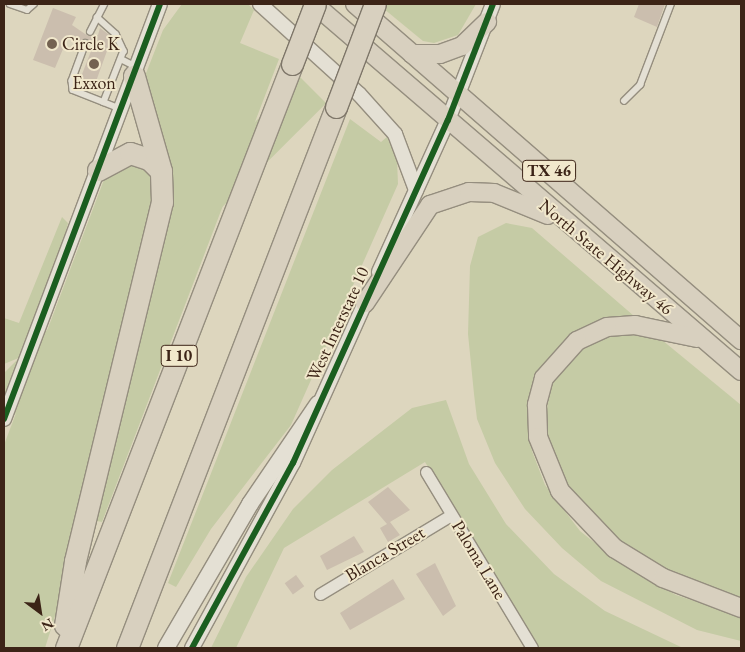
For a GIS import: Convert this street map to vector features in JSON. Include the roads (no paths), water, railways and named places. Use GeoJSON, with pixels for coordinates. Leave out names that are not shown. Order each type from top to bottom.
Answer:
{"type":"FeatureCollection","features":[{"type":"Feature","properties":{"kind":"highway","name":"I 10"},"geometry":{"type":"LineString","coordinates":[[66,648],[314,4]]}},
{"type":"Feature","properties":{"kind":"highway"},"geometry":{"type":"LineString","coordinates":[[127,648],[375,4]]}},
{"type":"Feature","properties":{"kind":"highway"},"geometry":{"type":"LineString","coordinates":[[61,648],[75,561],[156,236],[161,171],[136,72]]}},
{"type":"Feature","properties":{"kind":"highway"},"geometry":{"type":"LineString","coordinates":[[98,170],[130,153],[149,159],[161,171]]}},
{"type":"Feature","properties":{"kind":"main road","name":"North State Highway 46"},"geometry":{"type":"LineString","coordinates":[[314,4],[561,220],[741,371]]}},
{"type":"Feature","properties":{"kind":"main road","name":"North State Highway 46"},"geometry":{"type":"LineString","coordinates":[[355,4],[741,340]]}},
{"type":"Feature","properties":{"kind":"main road"},"geometry":{"type":"LineString","coordinates":[[412,54],[440,54],[462,46],[486,22]]}},
{"type":"Feature","properties":{"kind":"main road"},"geometry":{"type":"LineString","coordinates":[[365,302],[430,205],[447,198],[494,193],[561,220]]}},
{"type":"Feature","properties":{"kind":"main road"},"geometry":{"type":"LineString","coordinates":[[703,340],[635,325],[607,327],[577,341],[544,378],[537,405],[538,437],[560,491],[614,548],[663,578],[741,608]]}},
{"type":"Feature","properties":{"kind":"main road"},"geometry":{"type":"LineString","coordinates":[[166,648],[250,504],[318,404]]}},
{"type":"Feature","properties":{"kind":"street"},"geometry":{"type":"LineString","coordinates":[[4,419],[160,4]]}},
{"type":"Feature","properties":{"kind":"street"},"geometry":{"type":"LineString","coordinates":[[260,4],[360,94],[395,134],[416,190]]}},
{"type":"Feature","properties":{"kind":"street","name":"West Interstate 10"},"geometry":{"type":"LineString","coordinates":[[192,648],[292,463],[459,95],[493,4]]}},
{"type":"Feature","properties":{"kind":"street","name":"Paloma Lane"},"geometry":{"type":"LineString","coordinates":[[426,472],[532,648]]}},
{"type":"Feature","properties":{"kind":"street","name":"Blanca Street"},"geometry":{"type":"LineString","coordinates":[[320,594],[451,515]]}},
{"type":"Feature","properties":{"kind":"lane"},"geometry":{"type":"LineString","coordinates":[[10,4],[28,10],[34,4]]}},
{"type":"Feature","properties":{"kind":"lane"},"geometry":{"type":"LineString","coordinates":[[90,32],[104,4]]}},
{"type":"Feature","properties":{"kind":"lane"},"geometry":{"type":"LineString","coordinates":[[624,101],[640,85],[671,4]]}},
{"type":"Feature","properties":{"kind":"lane"},"geometry":{"type":"LineString","coordinates":[[97,17],[116,34],[124,51],[104,102]]}},
{"type":"Feature","properties":{"kind":"lane"},"geometry":{"type":"LineString","coordinates":[[86,43],[72,81],[73,90],[121,109]]}},
{"type":"Feature","properties":{"kind":"lane"},"geometry":{"type":"LineString","coordinates":[[121,59],[136,72]]}},
{"type":"Feature","properties":{"kind":"place","name":"Circle K"},"geometry":{"type":"Point","coordinates":[52,44]}},
{"type":"Feature","properties":{"kind":"place","name":"Exxon"},"geometry":{"type":"Point","coordinates":[94,64]}}]}
